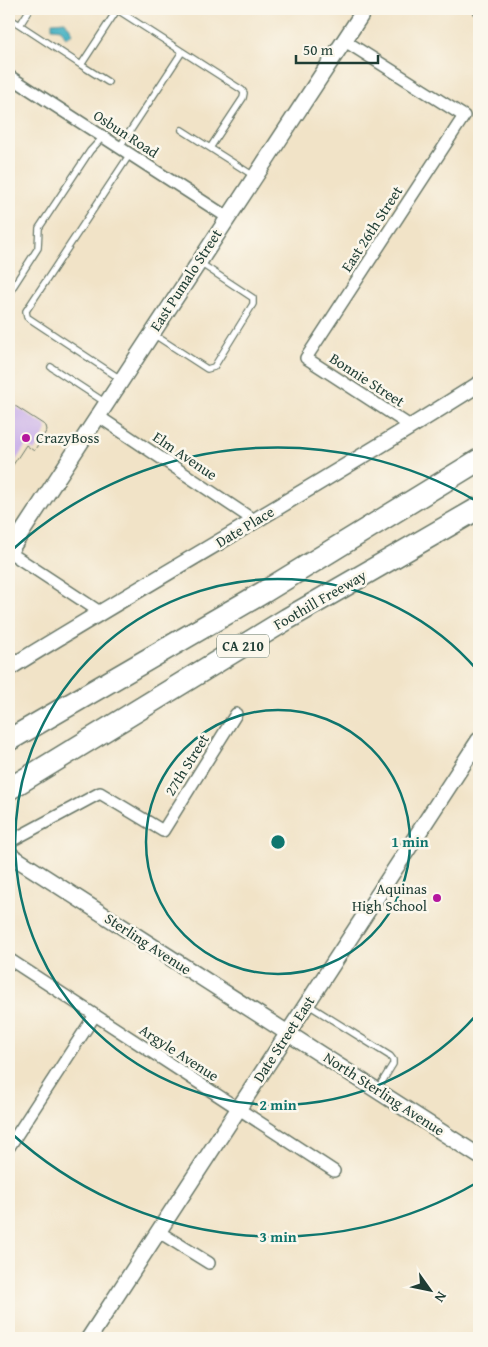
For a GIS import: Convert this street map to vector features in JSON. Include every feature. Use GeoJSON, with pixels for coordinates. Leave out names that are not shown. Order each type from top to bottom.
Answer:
{"type":"FeatureCollection","features":[{"type":"Feature","properties":{"kind":"highway","name":"CA 210"},"geometry":{"type":"LineString","coordinates":[[9,740],[264,592],[479,460]]}},
{"type":"Feature","properties":{"kind":"highway","name":"Foothill Freeway"},"geometry":{"type":"LineString","coordinates":[[9,789],[287,619],[479,508]]}},
{"type":"Feature","properties":{"kind":"street","name":"East Pumalo Street"},"geometry":{"type":"LineString","coordinates":[[9,552],[365,9]]}},
{"type":"Feature","properties":{"kind":"street","name":"East 26th Street"},"geometry":{"type":"LineString","coordinates":[[306,358],[464,116],[345,40]]}},
{"type":"Feature","properties":{"kind":"street","name":"Osbun Road"},"geometry":{"type":"LineString","coordinates":[[9,76],[227,217]]}},
{"type":"Feature","properties":{"kind":"street","name":"Bonnie Street"},"geometry":{"type":"LineString","coordinates":[[306,358],[412,427]]}},
{"type":"Feature","properties":{"kind":"street","name":"Date Place"},"geometry":{"type":"LineString","coordinates":[[9,668],[412,427],[479,384]]}},
{"type":"Feature","properties":{"kind":"street","name":"Elm Avenue"},"geometry":{"type":"LineString","coordinates":[[102,410],[255,521]]}},
{"type":"Feature","properties":{"kind":"street"},"geometry":{"type":"LineString","coordinates":[[9,552],[100,612]]}},
{"type":"Feature","properties":{"kind":"street","name":"27th Street"},"geometry":{"type":"LineString","coordinates":[[9,842],[100,793],[163,831],[236,714]]}},
{"type":"Feature","properties":{"kind":"street","name":"Date Street East"},"geometry":{"type":"LineString","coordinates":[[89,1338],[479,740]]}},
{"type":"Feature","properties":{"kind":"street","name":"Sterling Avenue"},"geometry":{"type":"LineString","coordinates":[[9,854],[288,1033]]}},
{"type":"Feature","properties":{"kind":"street","name":"Argyle Avenue"},"geometry":{"type":"LineString","coordinates":[[9,959],[334,1171]]}},
{"type":"Feature","properties":{"kind":"street"},"geometry":{"type":"LineString","coordinates":[[9,1147],[95,1015]]}},
{"type":"Feature","properties":{"kind":"street","name":"North Sterling Avenue"},"geometry":{"type":"LineString","coordinates":[[288,1033],[479,1156]]}},
{"type":"Feature","properties":{"kind":"street"},"geometry":{"type":"LineString","coordinates":[[159,1232],[209,1263]]}},
{"type":"Feature","properties":{"kind":"lane"},"geometry":{"type":"LineString","coordinates":[[20,25],[30,9]]}},
{"type":"Feature","properties":{"kind":"lane"},"geometry":{"type":"LineString","coordinates":[[81,65],[116,9],[244,93],[243,98],[210,148]]}},
{"type":"Feature","properties":{"kind":"lane"},"geometry":{"type":"LineString","coordinates":[[9,18],[108,82]]}},
{"type":"Feature","properties":{"kind":"lane"},"geometry":{"type":"LineString","coordinates":[[119,148],[182,52]]}},
{"type":"Feature","properties":{"kind":"lane"},"geometry":{"type":"LineString","coordinates":[[182,130],[254,176]]}},
{"type":"Feature","properties":{"kind":"lane"},"geometry":{"type":"LineString","coordinates":[[9,293],[38,248],[39,228],[90,151],[103,137]]}},
{"type":"Feature","properties":{"kind":"lane"},"geometry":{"type":"LineString","coordinates":[[122,380],[27,318],[26,311],[130,154]]}},
{"type":"Feature","properties":{"kind":"lane"},"geometry":{"type":"LineString","coordinates":[[152,333],[207,369],[214,367],[254,304],[253,298],[198,262]]}},
{"type":"Feature","properties":{"kind":"lane"},"geometry":{"type":"LineString","coordinates":[[51,367],[102,410]]}},
{"type":"Feature","properties":{"kind":"lane"},"geometry":{"type":"LineString","coordinates":[[307,1004],[390,1056],[393,1064],[377,1090]]}},
{"type":"Feature","properties":{"kind":"water"},"geometry":{"type":"Polygon","coordinates":[[[65,21],[73,33],[66,38],[61,29],[52,28],[52,22],[65,21]]]}},
{"type":"Feature","properties":{"kind":"building","name":"CrazyBoss"},"geometry":{"type":"Polygon","coordinates":[[[9,402],[46,426],[47,430],[34,451],[26,445],[9,471],[9,402]]]}},
{"type":"Feature","properties":{"kind":"place","name":"CrazyBoss"},"geometry":{"type":"Point","coordinates":[26,438]}},
{"type":"Feature","properties":{"kind":"place","name":"Aquinas High School"},"geometry":{"type":"Point","coordinates":[437,898]}}]}
